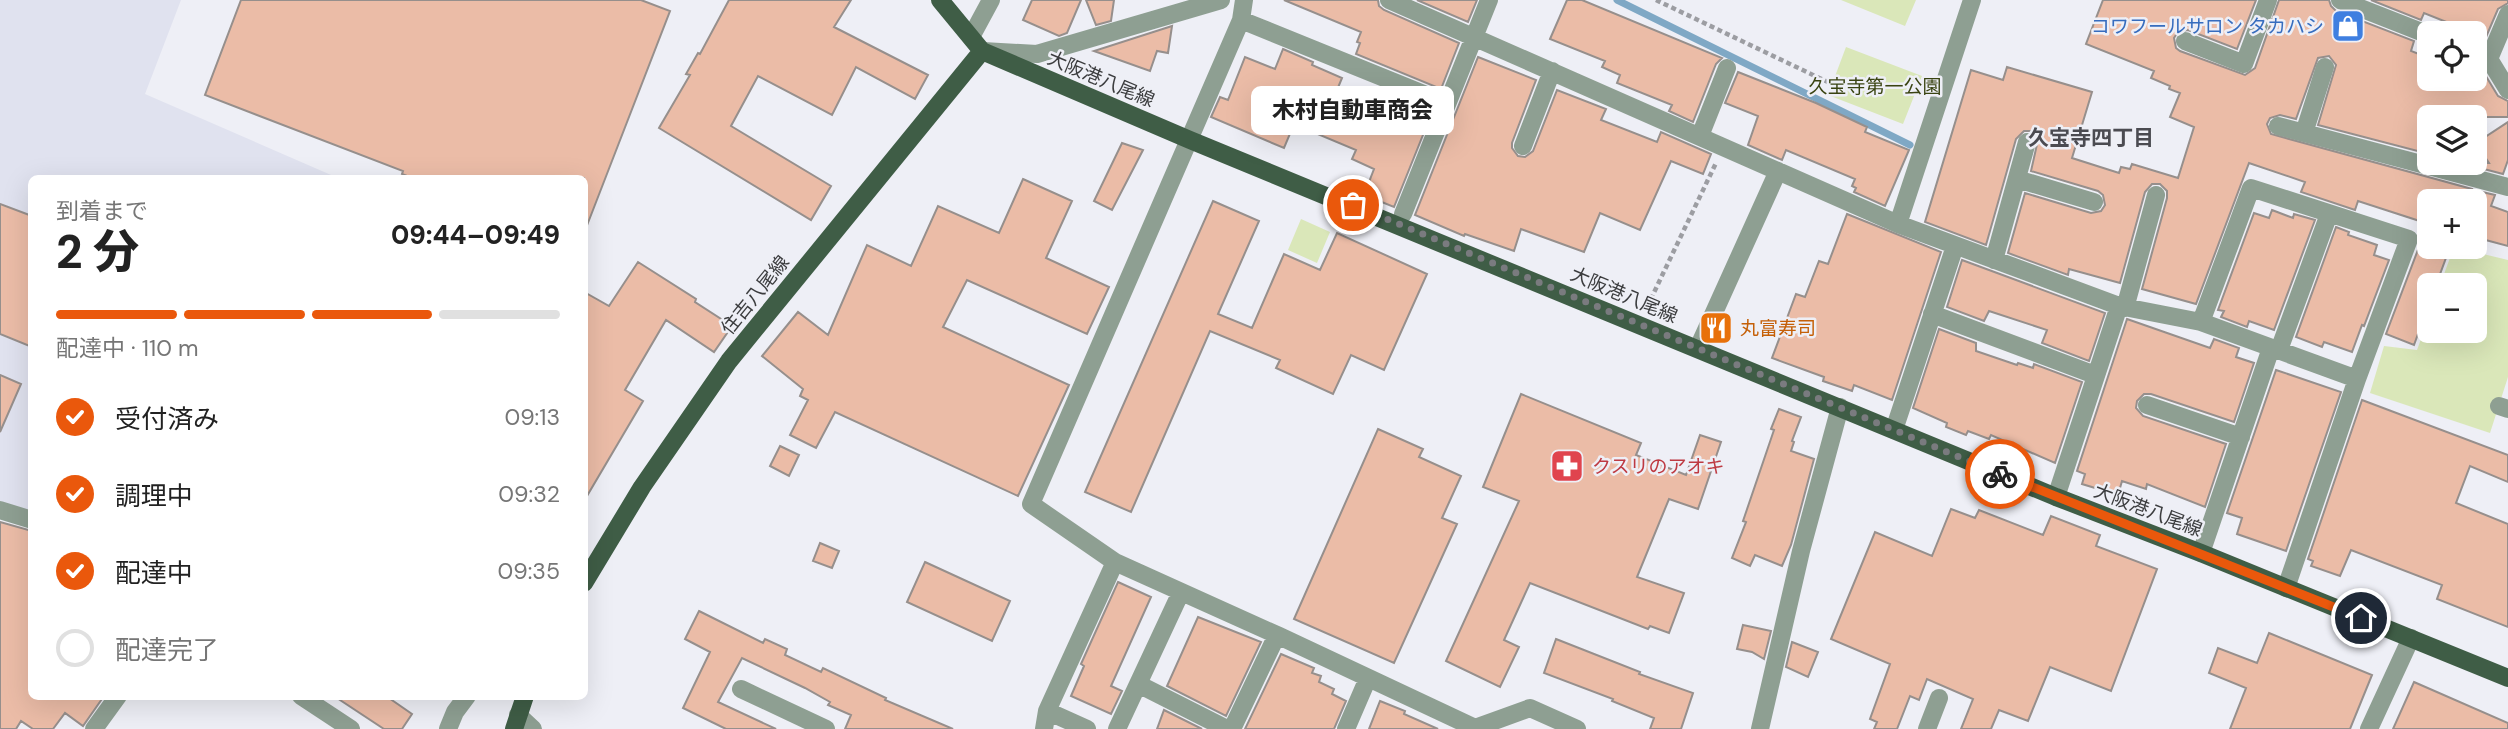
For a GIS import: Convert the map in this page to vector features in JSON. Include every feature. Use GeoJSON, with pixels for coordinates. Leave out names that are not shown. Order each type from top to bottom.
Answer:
{"type":"FeatureCollection","features":[{"type":"Feature","properties":{"kind":"main road","name":"大阪港八尾線"},"geometry":{"type":"LineString","coordinates":[[940,0],[977,44],[1190,140],[2056,497],[2202,553],[2508,678]]}},
{"type":"Feature","properties":{"kind":"main road","name":"住吉八尾線"},"geometry":{"type":"LineString","coordinates":[[588,576],[642,487],[729,361],[977,44]]}},
{"type":"Feature","properties":{"kind":"main road"},"geometry":{"type":"LineString","coordinates":[[516,722],[524,700]]}},
{"type":"Feature","properties":{"kind":"street"},"geometry":{"type":"LineString","coordinates":[[991,0],[977,44],[1037,54],[1221,0]]}},
{"type":"Feature","properties":{"kind":"street"},"geometry":{"type":"LineString","coordinates":[[1244,0],[1241,20],[1031,504],[1115,562],[1475,728],[1530,708],[1573,728]]}},
{"type":"Feature","properties":{"kind":"street"},"geometry":{"type":"LineString","coordinates":[[1389,0],[1898,224],[2122,307],[2201,322],[2357,379]]}},
{"type":"Feature","properties":{"kind":"street"},"geometry":{"type":"LineString","coordinates":[[1403,214],[1489,0]]}},
{"type":"Feature","properties":{"kind":"street"},"geometry":{"type":"LineString","coordinates":[[1898,224],[1972,0]]}},
{"type":"Feature","properties":{"kind":"street"},"geometry":{"type":"LineString","coordinates":[[2185,41],[2244,64],[2268,0]]}},
{"type":"Feature","properties":{"kind":"street"},"geometry":{"type":"LineString","coordinates":[[2340,0],[2417,30]]}},
{"type":"Feature","properties":{"kind":"street"},"geometry":{"type":"LineString","coordinates":[[2487,48],[2508,14]]}},
{"type":"Feature","properties":{"kind":"street"},"geometry":{"type":"LineString","coordinates":[[1241,20],[1446,103]]}},
{"type":"Feature","properties":{"kind":"street"},"geometry":{"type":"LineString","coordinates":[[2487,63],[2508,90]]}},
{"type":"Feature","properties":{"kind":"street"},"geometry":{"type":"LineString","coordinates":[[1700,136],[1727,68]]}},
{"type":"Feature","properties":{"kind":"street"},"geometry":{"type":"LineString","coordinates":[[2304,133],[2325,68]]}},
{"type":"Feature","properties":{"kind":"street"},"geometry":{"type":"LineString","coordinates":[[1523,146],[1552,71]]}},
{"type":"Feature","properties":{"kind":"street"},"geometry":{"type":"LineString","coordinates":[[2278,127],[2508,187]]}},
{"type":"Feature","properties":{"kind":"street"},"geometry":{"type":"LineString","coordinates":[[1994,260],[2027,142]]}},
{"type":"Feature","properties":{"kind":"street"},"geometry":{"type":"LineString","coordinates":[[1698,348],[1778,171]]}},
{"type":"Feature","properties":{"kind":"street"},"geometry":{"type":"LineString","coordinates":[[2017,179],[2094,202]]}},
{"type":"Feature","properties":{"kind":"street"},"geometry":{"type":"LineString","coordinates":[[2201,322],[2251,188],[2409,239],[2357,379],[2286,588]]}},
{"type":"Feature","properties":{"kind":"street"},"geometry":{"type":"LineString","coordinates":[[2056,497],[2095,375],[2122,307],[2156,195]]}},
{"type":"Feature","properties":{"kind":"street"},"geometry":{"type":"LineString","coordinates":[[2202,553],[2241,437],[2329,214]]}},
{"type":"Feature","properties":{"kind":"street"},"geometry":{"type":"LineString","coordinates":[[1894,430],[1955,246]]}},
{"type":"Feature","properties":{"kind":"street"},"geometry":{"type":"LineString","coordinates":[[1932,314],[2095,375]]}},
{"type":"Feature","properties":{"kind":"street"},"geometry":{"type":"LineString","coordinates":[[2147,405],[2241,437]]}},
{"type":"Feature","properties":{"kind":"street"},"geometry":{"type":"LineString","coordinates":[[1760,729],[1801,551],[1840,407]]}},
{"type":"Feature","properties":{"kind":"street"},"geometry":{"type":"LineString","coordinates":[[0,510],[28,519]]}},
{"type":"Feature","properties":{"kind":"street"},"geometry":{"type":"LineString","coordinates":[[1087,729],[1046,720],[1115,562]]}},
{"type":"Feature","properties":{"kind":"street"},"geometry":{"type":"LineString","coordinates":[[1117,729],[1181,592]]}},
{"type":"Feature","properties":{"kind":"street"},"geometry":{"type":"LineString","coordinates":[[1138,684],[1230,729],[1277,635]]}},
{"type":"Feature","properties":{"kind":"street"},"geometry":{"type":"LineString","coordinates":[[2369,729],[2411,638]]}},
{"type":"Feature","properties":{"kind":"street"},"geometry":{"type":"LineString","coordinates":[[1346,729],[1368,678]]}},
{"type":"Feature","properties":{"kind":"street"},"geometry":{"type":"LineString","coordinates":[[741,689],[826,729]]}},
{"type":"Feature","properties":{"kind":"street"},"geometry":{"type":"LineString","coordinates":[[1927,729],[1939,698]]}},
{"type":"Feature","properties":{"kind":"street"},"geometry":{"type":"LineString","coordinates":[[94,729],[115,700]]}},
{"type":"Feature","properties":{"kind":"street"},"geometry":{"type":"LineString","coordinates":[[307,700],[351,729]]}},
{"type":"Feature","properties":{"kind":"street"},"geometry":{"type":"LineString","coordinates":[[448,729],[464,700]]}},
{"type":"Feature","properties":{"kind":"street"},"geometry":{"type":"LineString","coordinates":[[516,722],[533,729]]}},
{"type":"Feature","properties":{"kind":"path"},"geometry":{"type":"LineString","coordinates":[[1656,0],[1834,85]]}},
{"type":"Feature","properties":{"kind":"path"},"geometry":{"type":"LineString","coordinates":[[1639,324],[1724,147]]}},
{"type":"Feature","properties":{"kind":"shaded area"},"geometry":{"type":"Polygon","coordinates":[[[0,0],[181,0],[145,94],[331,175],[28,175],[28,527],[0,514],[0,0]]]}},
{"type":"Feature","properties":{"kind":"green space"},"geometry":{"type":"Polygon","coordinates":[[[1841,0],[1916,0],[1905,26],[1841,0]]]}},
{"type":"Feature","properties":{"kind":"green space","name":"久宝寺第一公園"},"geometry":{"type":"Polygon","coordinates":[[[1846,47],[1922,76],[1903,124],[1828,95],[1846,47]]]}},
{"type":"Feature","properties":{"kind":"green space"},"geometry":{"type":"Polygon","coordinates":[[[1301,219],[1330,232],[1317,263],[1288,250],[1301,219]]]}},
{"type":"Feature","properties":{"kind":"green space"},"geometry":{"type":"Polygon","coordinates":[[[2487,255],[2508,260],[2508,377],[2490,433],[2370,393],[2384,346],[2417,350],[2420,343],[2487,343],[2487,273],[2444,273],[2450,259],[2487,259],[2487,255]]]}},
{"type":"Feature","properties":{"kind":"building"},"geometry":{"type":"Polygon","coordinates":[[[241,0],[641,0],[670,11],[588,223],[588,175],[404,175],[403,171],[205,95],[241,0]]]}},
{"type":"Feature","properties":{"kind":"building"},"geometry":{"type":"Polygon","coordinates":[[[729,0],[851,0],[834,27],[928,75],[915,99],[856,67],[832,115],[758,76],[731,126],[831,186],[811,220],[659,128],[690,75],[686,74],[729,0]]]}},
{"type":"Feature","properties":{"kind":"building"},"geometry":{"type":"Polygon","coordinates":[[[1032,0],[1081,0],[1067,33],[1059,36],[1023,20],[1032,0]]]}},
{"type":"Feature","properties":{"kind":"building"},"geometry":{"type":"Polygon","coordinates":[[[1086,0],[1114,0],[1111,21],[1096,25],[1086,0]]]}},
{"type":"Feature","properties":{"kind":"building"},"geometry":{"type":"Polygon","coordinates":[[[1284,0],[1378,0],[1379,6],[1384,10],[1459,43],[1441,89],[1356,54],[1361,32],[1284,0]]]}},
{"type":"Feature","properties":{"kind":"building"},"geometry":{"type":"Polygon","coordinates":[[[1417,0],[1477,0],[1468,22],[1417,0]]]}},
{"type":"Feature","properties":{"kind":"building"},"geometry":{"type":"Polygon","coordinates":[[[1567,0],[1582,0],[1722,58],[1716,64],[1693,122],[1669,111],[1672,105],[1617,83],[1620,75],[1602,67],[1605,61],[1550,39],[1567,0]]]}},
{"type":"Feature","properties":{"kind":"building"},"geometry":{"type":"Polygon","coordinates":[[[2103,0],[2256,0],[2237,49],[2188,30],[2178,32],[2174,38],[2176,48],[2180,51],[2245,75],[2255,68],[2279,0],[2329,0],[2336,11],[2414,41],[2411,51],[2417,53],[2417,91],[2487,91],[2487,78],[2498,96],[2508,101],[2508,117],[2487,117],[2487,105],[2417,105],[2417,151],[2318,125],[2336,65],[2329,56],[2318,58],[2296,119],[2280,115],[2270,118],[2267,124],[2271,134],[2472,189],[2417,189],[2417,220],[2358,201],[2355,210],[2301,192],[2305,182],[2249,163],[2196,304],[2142,289],[2167,198],[2167,191],[2160,184],[2152,184],[2145,192],[2120,283],[2069,269],[2068,275],[2008,253],[2025,193],[2091,213],[2101,211],[2105,205],[2103,195],[2098,191],[2031,171],[2038,140],[2031,131],[2024,131],[2016,139],[1986,245],[1925,222],[1971,70],[2003,80],[2007,67],[2092,92],[2072,158],[2119,173],[2121,167],[2130,169],[2132,164],[2178,178],[2194,127],[2170,117],[2180,93],[2151,78],[2154,71],[2086,44],[2103,0]]]}},
{"type":"Feature","properties":{"kind":"building"},"geometry":{"type":"Polygon","coordinates":[[[2371,0],[2508,0],[2508,3],[2498,9],[2487,35],[2487,21],[2444,21],[2424,13],[2421,20],[2371,0]]]}},
{"type":"Feature","properties":{"kind":"building"},"geometry":{"type":"Polygon","coordinates":[[[1172,26],[1168,53],[1157,51],[1150,71],[1094,51],[1172,26]]]}},
{"type":"Feature","properties":{"kind":"building"},"geometry":{"type":"Polygon","coordinates":[[[1283,49],[1342,78],[1337,90],[1375,107],[1382,89],[1433,110],[1394,207],[1364,195],[1374,169],[1352,159],[1356,150],[1294,124],[1284,148],[1211,117],[1220,97],[1228,100],[1245,57],[1275,69],[1283,49]]]}},
{"type":"Feature","properties":{"kind":"building"},"geometry":{"type":"Polygon","coordinates":[[[1478,57],[1536,80],[1512,143],[1518,156],[1525,157],[1533,151],[1557,90],[1606,109],[1601,120],[1657,142],[1661,132],[1711,154],[1703,174],[1671,161],[1640,230],[1600,213],[1584,252],[1521,229],[1514,251],[1465,234],[1464,236],[1415,215],[1478,57]]]}},
{"type":"Feature","properties":{"kind":"building"},"geometry":{"type":"Polygon","coordinates":[[[1738,72],[1816,103],[1867,127],[1865,132],[1909,150],[1885,206],[1854,192],[1856,188],[1852,186],[1855,179],[1786,150],[1782,160],[1748,145],[1758,116],[1725,103],[1738,72]]]}},
{"type":"Feature","properties":{"kind":"building"},"geometry":{"type":"Polygon","coordinates":[[[2508,122],[2508,160],[2503,174],[2487,170],[2487,136],[2508,122]]]}},
{"type":"Feature","properties":{"kind":"building"},"geometry":{"type":"Polygon","coordinates":[[[1122,143],[1143,150],[1112,210],[1094,201],[1122,143]]]}},
{"type":"Feature","properties":{"kind":"building"},"geometry":{"type":"Polygon","coordinates":[[[1023,179],[1072,201],[1046,258],[1109,287],[1087,334],[967,280],[943,327],[1069,385],[1018,496],[835,412],[816,448],[790,435],[808,400],[800,396],[803,389],[762,356],[798,312],[828,335],[867,245],[911,266],[938,206],[999,233],[1023,179]]]}},
{"type":"Feature","properties":{"kind":"building"},"geometry":{"type":"Polygon","coordinates":[[[2487,193],[2495,195],[2491,206],[2508,212],[2508,246],[2487,240],[2487,193]]]}},
{"type":"Feature","properties":{"kind":"building"},"geometry":{"type":"Polygon","coordinates":[[[1213,201],[1259,221],[1218,314],[1252,328],[1284,254],[1320,270],[1337,233],[1427,274],[1384,370],[1351,355],[1333,394],[1276,368],[1280,360],[1210,331],[1131,512],[1085,492],[1213,201]]]}},
{"type":"Feature","properties":{"kind":"building"},"geometry":{"type":"Polygon","coordinates":[[[0,204],[28,214],[28,345],[0,334],[0,204]]]}},
{"type":"Feature","properties":{"kind":"building"},"geometry":{"type":"Polygon","coordinates":[[[2272,210],[2293,218],[2294,214],[2315,220],[2274,330],[2249,321],[2247,327],[2221,317],[2224,311],[2218,310],[2254,213],[2269,218],[2272,210]]]}},
{"type":"Feature","properties":{"kind":"building"},"geometry":{"type":"Polygon","coordinates":[[[1847,214],[1941,252],[1892,400],[1854,385],[1852,391],[1823,381],[1824,377],[1772,358],[1796,294],[1805,297],[1819,261],[1828,264],[1847,214]]]}},
{"type":"Feature","properties":{"kind":"building"},"geometry":{"type":"Polygon","coordinates":[[[2336,227],[2349,232],[2348,235],[2377,245],[2374,255],[2389,260],[2352,352],[2324,342],[2322,347],[2296,337],[2336,227]]]}},
{"type":"Feature","properties":{"kind":"building"},"geometry":{"type":"Polygon","coordinates":[[[2417,252],[2417,259],[2446,259],[2440,273],[2417,273],[2417,337],[2414,345],[2386,334],[2417,252]]]}},
{"type":"Feature","properties":{"kind":"building"},"geometry":{"type":"Polygon","coordinates":[[[1962,260],[2105,313],[2089,361],[2042,343],[2047,330],[1989,311],[1984,321],[1947,307],[1962,260]]]}},
{"type":"Feature","properties":{"kind":"building"},"geometry":{"type":"Polygon","coordinates":[[[638,262],[732,326],[714,352],[666,320],[625,390],[643,401],[588,494],[588,294],[609,306],[638,262]]]}},
{"type":"Feature","properties":{"kind":"building"},"geometry":{"type":"Polygon","coordinates":[[[2127,319],[2210,348],[2214,339],[2239,348],[2236,357],[2254,363],[2234,422],[2151,394],[2144,394],[2137,401],[2136,408],[2143,416],[2226,444],[2205,507],[2147,484],[2146,489],[2122,481],[2118,495],[2082,484],[2085,474],[2077,471],[2127,319]]]}},
{"type":"Feature","properties":{"kind":"building"},"geometry":{"type":"Polygon","coordinates":[[[1939,329],[1976,343],[1976,351],[2017,365],[2018,363],[2033,368],[2034,364],[2082,382],[2055,463],[1991,435],[1989,439],[1968,431],[1966,435],[1913,408],[1939,329]]]}},
{"type":"Feature","properties":{"kind":"building"},"geometry":{"type":"Polygon","coordinates":[[[2276,370],[2341,392],[2286,551],[2237,534],[2242,518],[2227,513],[2276,370]]]}},
{"type":"Feature","properties":{"kind":"building"},"geometry":{"type":"Polygon","coordinates":[[[0,375],[21,384],[0,432],[0,375]]]}},
{"type":"Feature","properties":{"kind":"building"},"geometry":{"type":"Polygon","coordinates":[[[1521,394],[1641,443],[1636,455],[1686,475],[1700,435],[1721,442],[1698,509],[1669,499],[1637,577],[1684,593],[1669,633],[1650,626],[1648,629],[1530,583],[1504,640],[1519,647],[1500,687],[1446,661],[1519,501],[1483,487],[1521,394]]]}},
{"type":"Feature","properties":{"kind":"building"},"geometry":{"type":"Polygon","coordinates":[[[2362,400],[2508,455],[2508,482],[2470,466],[2456,503],[2508,524],[2508,627],[2437,599],[2442,585],[2351,550],[2340,576],[2311,566],[2313,561],[2308,559],[2362,400]]]}},
{"type":"Feature","properties":{"kind":"building"},"geometry":{"type":"Polygon","coordinates":[[[1779,409],[1801,417],[1791,451],[1814,459],[1791,545],[1782,566],[1755,555],[1750,566],[1732,558],[1746,522],[1743,521],[1779,409]]]}},
{"type":"Feature","properties":{"kind":"building"},"geometry":{"type":"Polygon","coordinates":[[[1378,429],[1423,449],[1419,457],[1461,476],[1442,518],[1457,524],[1394,663],[1294,619],[1378,429]]]}},
{"type":"Feature","properties":{"kind":"building"},"geometry":{"type":"Polygon","coordinates":[[[780,446],[799,455],[789,476],[770,466],[780,446]]]}},
{"type":"Feature","properties":{"kind":"building"},"geometry":{"type":"Polygon","coordinates":[[[1951,509],[1975,518],[1979,510],[2043,535],[2051,516],[2100,535],[2096,546],[2157,569],[2111,691],[2050,667],[2028,721],[1999,710],[1991,729],[1961,729],[1973,699],[1927,679],[1919,700],[1910,696],[1897,729],[1874,729],[1877,722],[1870,719],[1890,664],[1831,639],[1875,532],[1932,556],[1951,509]]]}},
{"type":"Feature","properties":{"kind":"building"},"geometry":{"type":"Polygon","coordinates":[[[0,522],[28,530],[28,700],[101,700],[83,726],[65,713],[53,729],[33,729],[21,721],[16,729],[0,729],[0,522]]]}},
{"type":"Feature","properties":{"kind":"building"},"geometry":{"type":"Polygon","coordinates":[[[820,543],[839,551],[832,568],[813,561],[820,543]]]}},
{"type":"Feature","properties":{"kind":"building"},"geometry":{"type":"Polygon","coordinates":[[[925,562],[1010,601],[992,641],[907,602],[925,562]]]}},
{"type":"Feature","properties":{"kind":"building"},"geometry":{"type":"Polygon","coordinates":[[[1118,582],[1151,597],[1111,686],[1122,691],[1111,714],[1071,696],[1084,666],[1081,664],[1118,582]]]}},
{"type":"Feature","properties":{"kind":"building"},"geometry":{"type":"Polygon","coordinates":[[[699,611],[763,643],[765,639],[787,649],[785,655],[821,672],[823,668],[886,698],[885,700],[953,729],[845,729],[851,715],[828,705],[830,702],[805,688],[742,658],[718,702],[776,729],[726,729],[683,708],[710,652],[685,639],[699,611]]]}},
{"type":"Feature","properties":{"kind":"building"},"geometry":{"type":"Polygon","coordinates":[[[1198,617],[1261,642],[1226,716],[1167,686],[1198,617]]]}},
{"type":"Feature","properties":{"kind":"building"},"geometry":{"type":"Polygon","coordinates":[[[1743,625],[1771,631],[1764,659],[1752,652],[1737,649],[1743,625]]]}},
{"type":"Feature","properties":{"kind":"building"},"geometry":{"type":"Polygon","coordinates":[[[2269,633],[2372,675],[2350,729],[2230,729],[2246,688],[2209,673],[2218,648],[2257,663],[2269,633]]]}},
{"type":"Feature","properties":{"kind":"building"},"geometry":{"type":"Polygon","coordinates":[[[1556,639],[1640,672],[1639,674],[1693,693],[1681,729],[1650,729],[1654,718],[1544,673],[1556,639]]]}},
{"type":"Feature","properties":{"kind":"building"},"geometry":{"type":"Polygon","coordinates":[[[1792,642],[1818,652],[1808,677],[1786,667],[1792,642]]]}},
{"type":"Feature","properties":{"kind":"building"},"geometry":{"type":"Polygon","coordinates":[[[1281,654],[1314,668],[1312,673],[1321,676],[1319,682],[1334,689],[1332,694],[1346,701],[1334,729],[1245,729],[1281,654]]]}},
{"type":"Feature","properties":{"kind":"building"},"geometry":{"type":"Polygon","coordinates":[[[2414,682],[2508,723],[2508,729],[2393,729],[2414,682]]]}},
{"type":"Feature","properties":{"kind":"building"},"geometry":{"type":"Polygon","coordinates":[[[340,700],[392,700],[412,714],[402,729],[384,729],[340,700]]]}},
{"type":"Feature","properties":{"kind":"building"},"geometry":{"type":"Polygon","coordinates":[[[1380,701],[1405,711],[1404,714],[1438,729],[1369,729],[1380,701]]]}},
{"type":"Feature","properties":{"kind":"building"},"geometry":{"type":"Polygon","coordinates":[[[1164,710],[1202,729],[1157,729],[1164,710]]]}},
{"type":"Feature","properties":{"kind":"waterway"},"geometry":{"type":"LineString","coordinates":[[1617,0],[1910,145]]}},
{"type":"Feature","properties":{"kind":"way so far"},"geometry":{"type":"LineString","coordinates":[[1353,205],[2000,474]]}},
{"type":"Feature","properties":{"kind":"place","name":"コワフールサロン タカハシ"},"geometry":{"type":"Point","coordinates":[2348,26]}},
{"type":"Feature","properties":{"kind":"place","name":"木村自動車商会"},"geometry":{"type":"Point","coordinates":[1353,205]}},
{"type":"Feature","properties":{"kind":"place","name":"丸富寿司"},"geometry":{"type":"Point","coordinates":[1716,328]}},
{"type":"Feature","properties":{"kind":"place","name":"クスリのアオキ"},"geometry":{"type":"Point","coordinates":[1567,466]}},
{"type":"Feature","properties":{"kind":"district","name":"久宝寺四丁目"},"geometry":{"type":"Point","coordinates":[2091,138]}},
{"type":"Feature","properties":{"kind":"route"},"geometry":{"type":"LineString","coordinates":[[2000,474],[2361,618]]}}]}
